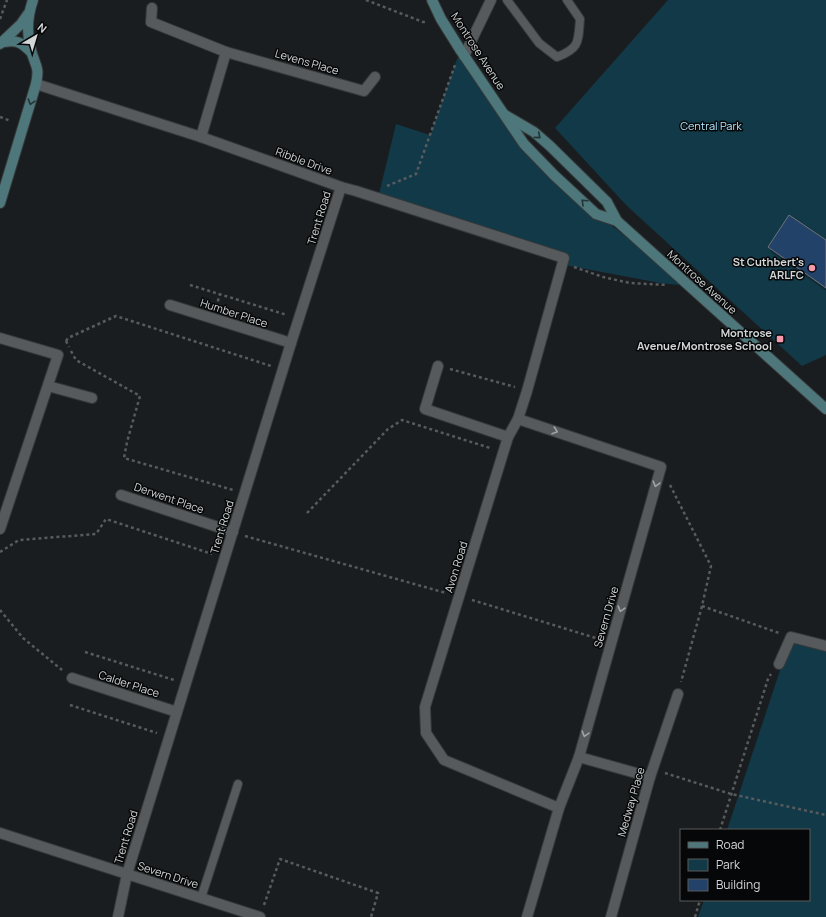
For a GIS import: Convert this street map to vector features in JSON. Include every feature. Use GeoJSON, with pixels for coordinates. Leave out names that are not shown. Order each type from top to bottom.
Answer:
{"type":"FeatureCollection","features":[{"type":"Feature","properties":{"kind":"street"},"geometry":{"type":"LineString","coordinates":[[31,52],[28,14],[33,0]]}},
{"type":"Feature","properties":{"kind":"street","name":"Montrose Avenue"},"geometry":{"type":"LineString","coordinates":[[432,0],[441,19],[463,54],[506,115],[524,144],[554,175],[596,214],[617,221]]}},
{"type":"Feature","properties":{"kind":"street"},"geometry":{"type":"LineString","coordinates":[[463,54],[491,0]]}},
{"type":"Feature","properties":{"kind":"street","name":"Levens Place"},"geometry":{"type":"LineString","coordinates":[[152,8],[151,22],[226,52],[364,91],[375,77]]}},
{"type":"Feature","properties":{"kind":"street"},"geometry":{"type":"LineString","coordinates":[[2,43],[28,14]]}},
{"type":"Feature","properties":{"kind":"street"},"geometry":{"type":"LineString","coordinates":[[0,203],[38,73],[36,62],[31,52],[23,44],[14,40],[2,43]]}},
{"type":"Feature","properties":{"kind":"street"},"geometry":{"type":"LineString","coordinates":[[202,137],[226,52]]}},
{"type":"Feature","properties":{"kind":"street","name":"Ribble Drive"},"geometry":{"type":"LineString","coordinates":[[36,84],[202,137],[341,188],[367,195],[563,261]]}},
{"type":"Feature","properties":{"kind":"street","name":"Montrose Avenue"},"geometry":{"type":"LineString","coordinates":[[506,115],[534,132],[550,146],[607,202],[617,221],[826,409]]}},
{"type":"Feature","properties":{"kind":"street","name":"Trent Road"},"geometry":{"type":"LineString","coordinates":[[118,917],[127,874],[291,343],[341,188]]}},
{"type":"Feature","properties":{"kind":"street","name":"Avon Road"},"geometry":{"type":"LineString","coordinates":[[560,808],[444,760],[426,733],[425,706],[503,452],[508,437],[518,419],[527,390],[563,261]]}},
{"type":"Feature","properties":{"kind":"street","name":"Humber Place"},"geometry":{"type":"LineString","coordinates":[[170,305],[291,343]]}},
{"type":"Feature","properties":{"kind":"street"},"geometry":{"type":"LineString","coordinates":[[0,338],[58,355],[0,529]]}},
{"type":"Feature","properties":{"kind":"street"},"geometry":{"type":"LineString","coordinates":[[438,366],[425,409],[508,437]]}},
{"type":"Feature","properties":{"kind":"street"},"geometry":{"type":"LineString","coordinates":[[48,386],[92,398]]}},
{"type":"Feature","properties":{"kind":"street"},"geometry":{"type":"LineString","coordinates":[[518,419],[661,467]]}},
{"type":"Feature","properties":{"kind":"street","name":"Severn Drive"},"geometry":{"type":"LineString","coordinates":[[527,917],[560,808],[579,757],[661,467]]}},
{"type":"Feature","properties":{"kind":"street","name":"Derwent Place"},"geometry":{"type":"LineString","coordinates":[[121,495],[233,532]]}},
{"type":"Feature","properties":{"kind":"street"},"geometry":{"type":"LineString","coordinates":[[779,664],[791,637],[826,646]]}},
{"type":"Feature","properties":{"kind":"street","name":"Calder Place"},"geometry":{"type":"LineString","coordinates":[[72,678],[177,712]]}},
{"type":"Feature","properties":{"kind":"street","name":"Medway Place"},"geometry":{"type":"LineString","coordinates":[[611,917],[651,773],[678,694]]}},
{"type":"Feature","properties":{"kind":"street"},"geometry":{"type":"LineString","coordinates":[[579,757],[651,773]]}},
{"type":"Feature","properties":{"kind":"street","name":"Severn Drive"},"geometry":{"type":"LineString","coordinates":[[0,833],[260,917]]}},
{"type":"Feature","properties":{"kind":"lane"},"geometry":{"type":"LineString","coordinates":[[507,0],[539,43],[557,57],[571,51],[578,39],[580,19],[567,0]]}},
{"type":"Feature","properties":{"kind":"lane"},"geometry":{"type":"LineString","coordinates":[[201,898],[238,784]]}},
{"type":"Feature","properties":{"kind":"path"},"geometry":{"type":"LineString","coordinates":[[0,19],[6,0]]}},
{"type":"Feature","properties":{"kind":"path"},"geometry":{"type":"LineString","coordinates":[[366,0],[423,22],[441,19]]}},
{"type":"Feature","properties":{"kind":"path"},"geometry":{"type":"LineString","coordinates":[[367,195],[416,174],[453,70],[463,54]]}},
{"type":"Feature","properties":{"kind":"path"},"geometry":{"type":"LineString","coordinates":[[563,261],[603,276],[630,282],[688,286]]}},
{"type":"Feature","properties":{"kind":"path"},"geometry":{"type":"LineString","coordinates":[[190,285],[299,319]]}},
{"type":"Feature","properties":{"kind":"path"},"geometry":{"type":"LineString","coordinates":[[58,355],[68,338],[116,316],[283,370]]}},
{"type":"Feature","properties":{"kind":"path"},"geometry":{"type":"LineString","coordinates":[[66,341],[76,360],[140,396],[124,458],[245,494]]}},
{"type":"Feature","properties":{"kind":"path"},"geometry":{"type":"LineString","coordinates":[[438,366],[527,390]]}},
{"type":"Feature","properties":{"kind":"path"},"geometry":{"type":"LineString","coordinates":[[307,513],[388,429],[402,420],[503,452]]}},
{"type":"Feature","properties":{"kind":"path"},"geometry":{"type":"LineString","coordinates":[[661,467],[711,566],[702,606],[678,694]]}},
{"type":"Feature","properties":{"kind":"path"},"geometry":{"type":"LineString","coordinates":[[0,552],[19,540],[96,534],[106,519],[225,558]]}},
{"type":"Feature","properties":{"kind":"path"},"geometry":{"type":"LineString","coordinates":[[233,532],[460,596],[611,642]]}},
{"type":"Feature","properties":{"kind":"path"},"geometry":{"type":"LineString","coordinates":[[702,606],[791,637]]}},
{"type":"Feature","properties":{"kind":"path"},"geometry":{"type":"LineString","coordinates":[[0,610],[23,638],[72,678]]}},
{"type":"Feature","properties":{"kind":"path"},"geometry":{"type":"LineString","coordinates":[[85,652],[186,684]]}},
{"type":"Feature","properties":{"kind":"path"},"geometry":{"type":"LineString","coordinates":[[720,829],[768,678],[779,664]]}},
{"type":"Feature","properties":{"kind":"path"},"geometry":{"type":"LineString","coordinates":[[70,705],[170,737]]}},
{"type":"Feature","properties":{"kind":"path"},"geometry":{"type":"LineString","coordinates":[[651,773],[731,794],[826,815]]}},
{"type":"Feature","properties":{"kind":"path"},"geometry":{"type":"LineString","coordinates":[[260,917],[280,859],[378,893],[371,917]]}},
{"type":"Feature","properties":{"kind":"path"},"geometry":{"type":"LineString","coordinates":[[694,917],[700,901]]}},
{"type":"Feature","properties":{"kind":"green space","name":"Central Park"},"geometry":{"type":"Polygon","coordinates":[[[668,0],[826,0],[826,355],[802,366],[627,206],[555,128],[668,0]]]}},
{"type":"Feature","properties":{"kind":"green space"},"geometry":{"type":"Polygon","coordinates":[[[461,51],[548,175],[688,286],[660,283],[570,266],[378,198],[396,124],[430,135],[461,51]]]}},
{"type":"Feature","properties":{"kind":"green space"},"geometry":{"type":"Polygon","coordinates":[[[791,637],[826,645],[826,917],[698,917],[704,901],[810,901],[810,829],[727,829],[791,637]]]}},
{"type":"Feature","properties":{"kind":"building","name":"St Cuthbert's ARLFC"},"geometry":{"type":"Polygon","coordinates":[[[789,215],[826,240],[826,288],[768,247],[789,215]]]}},
{"type":"Feature","properties":{"kind":"place","name":"St Cuthbert's ARLFC"},"geometry":{"type":"Point","coordinates":[812,268]}},
{"type":"Feature","properties":{"kind":"place","name":"Montrose Avenue/Montrose School"},"geometry":{"type":"Point","coordinates":[780,339]}}]}
